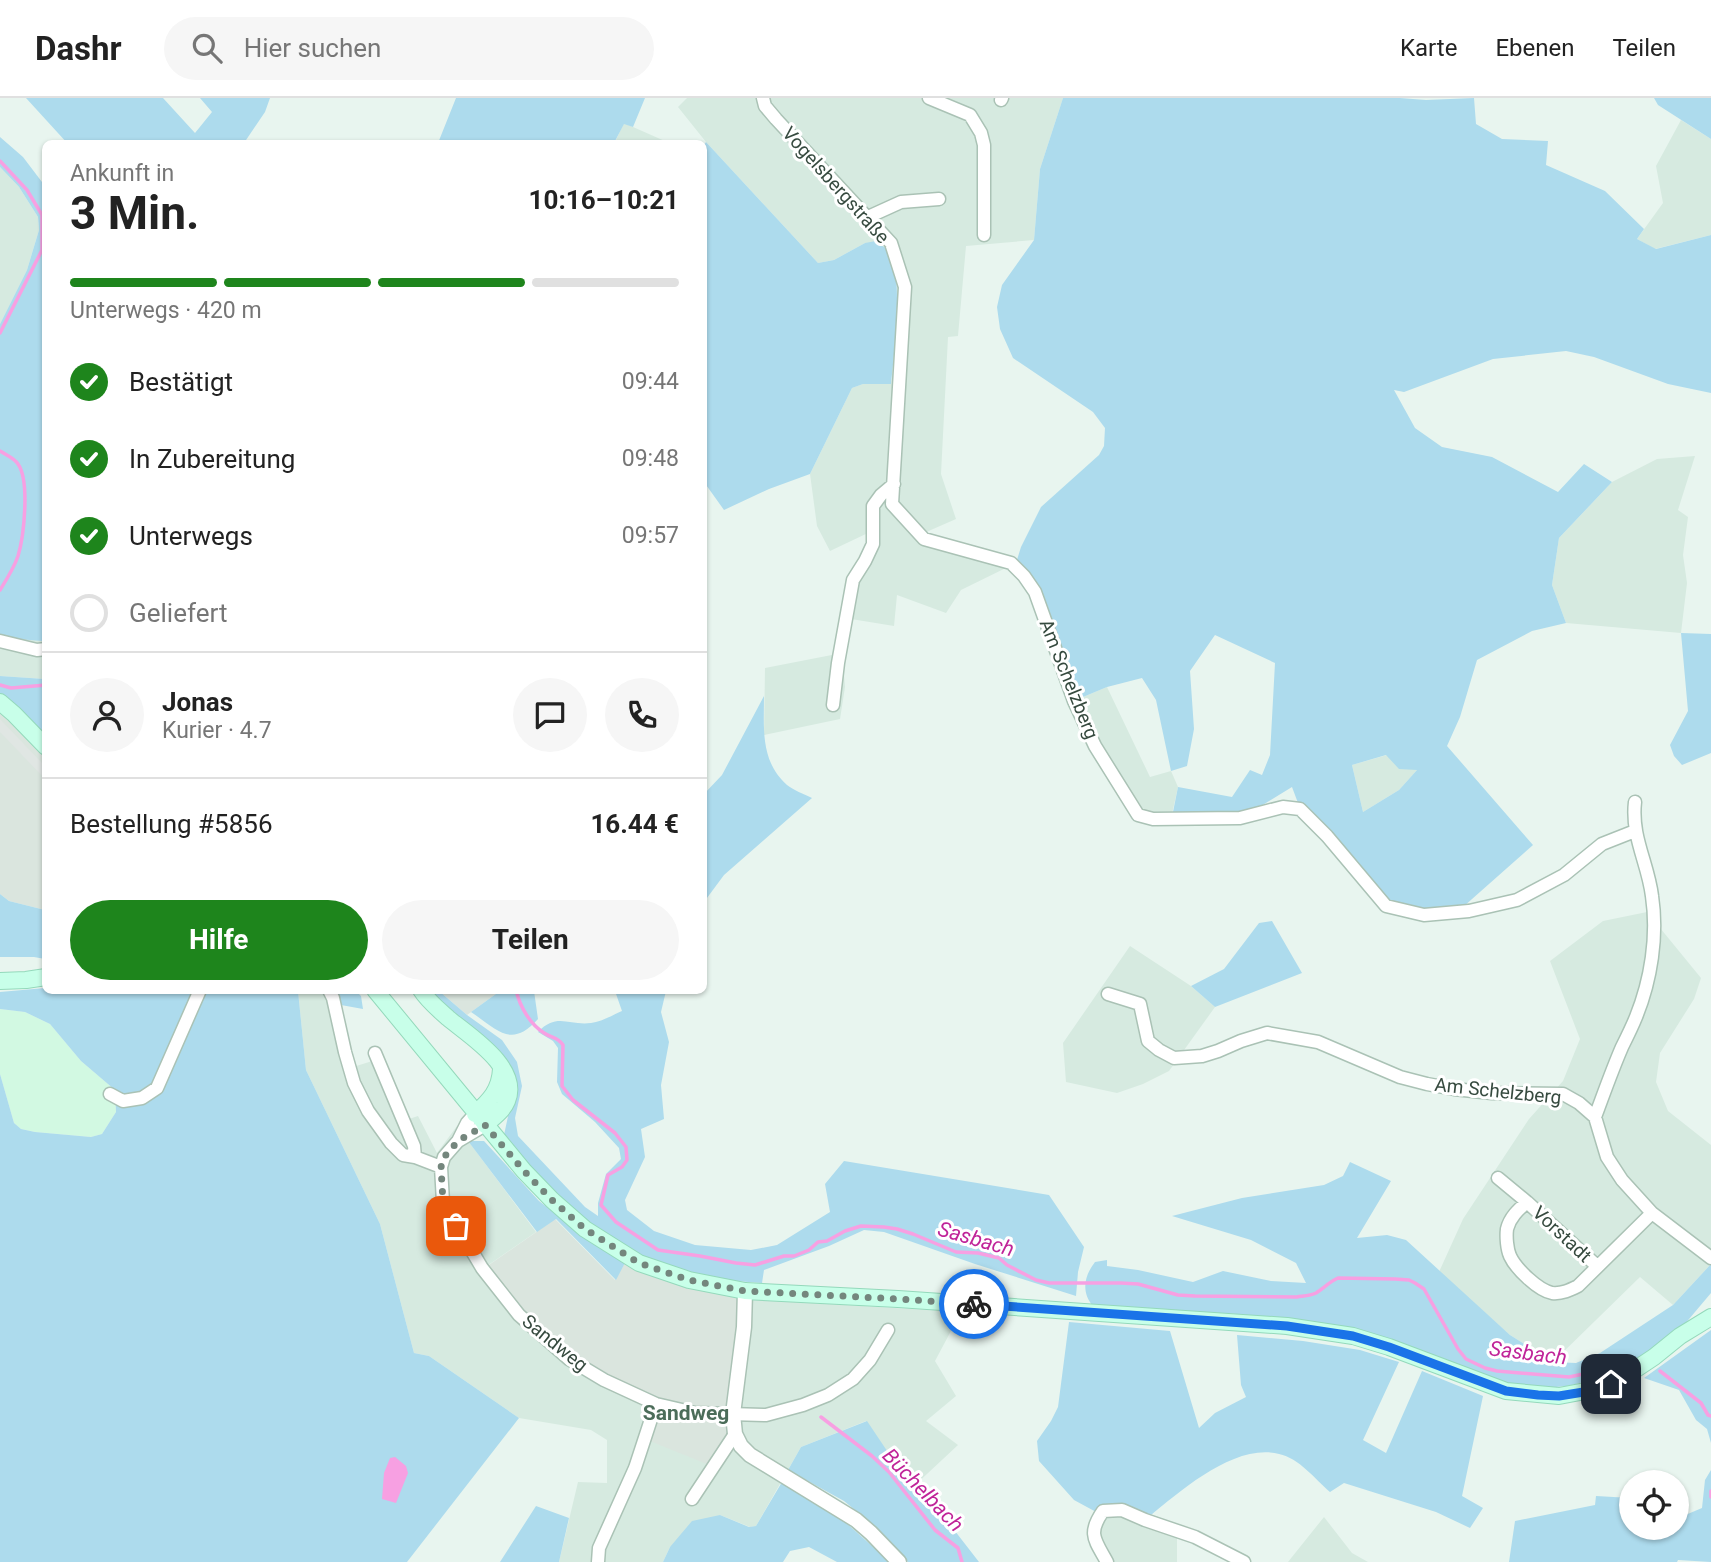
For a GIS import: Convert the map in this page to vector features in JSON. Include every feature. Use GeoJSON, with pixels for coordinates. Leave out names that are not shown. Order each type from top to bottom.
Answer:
{"type":"FeatureCollection","features":[{"type":"Feature","properties":{"kind":"main road"},"geometry":{"type":"LineString","coordinates":[[0,702],[42,743]]}},
{"type":"Feature","properties":{"kind":"main road"},"geometry":{"type":"LineString","coordinates":[[0,981],[42,978]]}},
{"type":"Feature","properties":{"kind":"main road"},"geometry":{"type":"LineString","coordinates":[[377,994],[524,1171],[552,1200],[585,1229],[639,1263],[689,1280],[745,1291],[1287,1326],[1353,1336],[1506,1391],[1559,1396],[1596,1390],[1624,1377],[1711,1317]]}},
{"type":"Feature","properties":{"kind":"main road"},"geometry":{"type":"LineString","coordinates":[[425,994],[448,1018],[491,1053],[501,1067],[497,1090],[480,1119]]}},
{"type":"Feature","properties":{"kind":"street","name":"Vogelsbergstraße"},"geometry":{"type":"LineString","coordinates":[[763,98],[765,106],[776,120],[891,243],[905,287],[892,504],[924,539],[1011,563]]}},
{"type":"Feature","properties":{"kind":"street"},"geometry":{"type":"LineString","coordinates":[[929,98],[970,115],[981,133],[984,145],[984,235]]}},
{"type":"Feature","properties":{"kind":"street"},"geometry":{"type":"LineString","coordinates":[[868,217],[901,202],[939,199]]}},
{"type":"Feature","properties":{"kind":"street"},"geometry":{"type":"LineString","coordinates":[[834,705],[838,663],[853,580],[873,544],[873,506],[894,484]]}},
{"type":"Feature","properties":{"kind":"street","name":"Am Schelzberg"},"geometry":{"type":"LineString","coordinates":[[1011,563],[1035,592],[1074,701],[1095,746],[1138,815],[1153,819],[1240,818],[1283,807],[1300,809],[1327,835],[1386,906],[1424,915],[1469,911],[1517,900],[1564,875],[1602,844],[1635,831]]}},
{"type":"Feature","properties":{"kind":"street"},"geometry":{"type":"LineString","coordinates":[[0,641],[42,649]]}},
{"type":"Feature","properties":{"kind":"street"},"geometry":{"type":"LineString","coordinates":[[1635,802],[1635,831],[1652,895],[1654,929],[1650,969],[1637,1016],[1595,1117],[1607,1157],[1622,1180],[1652,1213],[1711,1258]]}},
{"type":"Feature","properties":{"kind":"street"},"geometry":{"type":"LineString","coordinates":[[110,1094],[123,1101],[142,1098],[157,1088],[198,994]]}},
{"type":"Feature","properties":{"kind":"street"},"geometry":{"type":"LineString","coordinates":[[330,994],[354,1083],[368,1111],[391,1143],[404,1155],[441,1167],[444,1157],[458,1141],[467,1123],[480,1119]]}},
{"type":"Feature","properties":{"kind":"street","name":"Am Schelzberg"},"geometry":{"type":"LineString","coordinates":[[1108,994],[1140,1004],[1148,1041],[1174,1058],[1202,1056],[1268,1033],[1318,1042],[1400,1077],[1427,1084],[1492,1093],[1563,1094],[1595,1117]]}},
{"type":"Feature","properties":{"kind":"street"},"geometry":{"type":"LineString","coordinates":[[376,1053],[414,1146],[415,1157]]}},
{"type":"Feature","properties":{"kind":"street","name":"Sandweg"},"geometry":{"type":"LineString","coordinates":[[441,1167],[443,1202],[482,1268],[519,1315],[584,1370],[656,1404],[695,1413],[766,1415],[803,1405],[828,1395],[853,1378],[870,1360],[888,1330]]}},
{"type":"Feature","properties":{"kind":"street","name":"Vorstadt"},"geometry":{"type":"LineString","coordinates":[[1498,1178],[1597,1266]]}},
{"type":"Feature","properties":{"kind":"street","name":"Vorstadt"},"geometry":{"type":"LineString","coordinates":[[1527,1202],[1513,1214],[1507,1229],[1510,1257],[1534,1283],[1543,1290],[1554,1293],[1567,1292],[1578,1286],[1652,1213]]}},
{"type":"Feature","properties":{"kind":"street"},"geometry":{"type":"LineString","coordinates":[[745,1291],[744,1327],[733,1414],[735,1434],[741,1446],[750,1455],[856,1520],[898,1562]]}},
{"type":"Feature","properties":{"kind":"street"},"geometry":{"type":"LineString","coordinates":[[598,1562],[599,1548],[635,1468],[656,1404]]}},
{"type":"Feature","properties":{"kind":"street"},"geometry":{"type":"LineString","coordinates":[[692,1499],[735,1434]]}},
{"type":"Feature","properties":{"kind":"street"},"geometry":{"type":"LineString","coordinates":[[1107,1562],[1093,1537],[1095,1522],[1103,1511],[1122,1510],[1195,1537],[1244,1562]]}},
{"type":"Feature","properties":{"kind":"shaded area"},"geometry":{"type":"Polygon","coordinates":[[[26,98],[163,98],[195,133],[212,112],[200,98],[270,98],[265,112],[246,140],[64,140],[26,98]]]}},
{"type":"Feature","properties":{"kind":"shaded area"},"geometry":{"type":"Polygon","coordinates":[[[456,98],[645,98],[633,127],[624,124],[616,140],[439,140],[456,98]]]}},
{"type":"Feature","properties":{"kind":"shaded area"},"geometry":{"type":"Polygon","coordinates":[[[687,98],[1063,98],[1040,169],[1034,240],[966,246],[958,336],[948,337],[941,474],[956,519],[924,533],[1016,563],[961,590],[946,613],[897,595],[894,626],[845,618],[870,546],[870,532],[830,551],[817,526],[810,474],[852,388],[863,384],[891,384],[897,279],[865,243],[834,260],[818,263],[707,143],[678,107],[687,98]]]}},
{"type":"Feature","properties":{"kind":"shaded area"},"geometry":{"type":"Polygon","coordinates":[[[1063,98],[1474,98],[1476,124],[1502,139],[1548,141],[1546,165],[1605,191],[1644,229],[1637,239],[1656,249],[1711,235],[1711,393],[1668,384],[1594,357],[1566,351],[1493,359],[1404,392],[1394,390],[1415,428],[1442,447],[1492,457],[1558,492],[1584,464],[1612,482],[1559,538],[1552,585],[1566,623],[1532,631],[1477,660],[1460,717],[1447,746],[1533,845],[1463,907],[1426,909],[1398,904],[1381,895],[1298,803],[1292,787],[1256,809],[1233,813],[1173,812],[1178,787],[1232,797],[1250,770],[1262,775],[1270,755],[1275,663],[1215,635],[1190,671],[1194,729],[1187,766],[1171,771],[1156,700],[1142,678],[1107,687],[1071,702],[1037,585],[1016,563],[1041,507],[1099,455],[1104,446],[1105,428],[1093,412],[1013,358],[1000,329],[997,307],[1002,285],[1034,240],[1040,169],[1063,98]],[[1386,755],[1352,765],[1363,812],[1399,790],[1417,770],[1399,769],[1386,755]]]}},
{"type":"Feature","properties":{"kind":"shaded area"},"geometry":{"type":"Polygon","coordinates":[[[1654,98],[1711,98],[1711,139],[1658,105],[1654,98]]]}},
{"type":"Feature","properties":{"kind":"shaded area"},"geometry":{"type":"Polygon","coordinates":[[[1681,120],[1711,139],[1711,235],[1655,249],[1637,239],[1663,203],[1656,166],[1681,120]]]}},
{"type":"Feature","properties":{"kind":"shaded area"},"geometry":{"type":"Polygon","coordinates":[[[624,123],[662,140],[616,140],[624,123]]]}},
{"type":"Feature","properties":{"kind":"shaded area"},"geometry":{"type":"Polygon","coordinates":[[[0,137],[23,157],[42,182],[42,641],[0,634],[0,324],[27,270],[39,230],[38,217],[19,187],[0,167],[0,137]]]}},
{"type":"Feature","properties":{"kind":"shaded area"},"geometry":{"type":"Polygon","coordinates":[[[707,143],[818,263],[834,260],[865,243],[876,241],[883,246],[894,263],[897,296],[891,384],[863,384],[852,388],[810,474],[724,510],[707,486],[707,143]]]}},
{"type":"Feature","properties":{"kind":"shaded area"},"geometry":{"type":"Polygon","coordinates":[[[0,167],[19,187],[38,217],[39,230],[27,270],[0,324],[0,167]]]}},
{"type":"Feature","properties":{"kind":"shaded area"},"geometry":{"type":"Polygon","coordinates":[[[1695,456],[1678,510],[1688,517],[1683,555],[1687,583],[1681,633],[1566,623],[1552,585],[1559,538],[1612,482],[1657,459],[1695,456]]]}},
{"type":"Feature","properties":{"kind":"shaded area"},"geometry":{"type":"Polygon","coordinates":[[[42,555],[42,679],[0,676],[0,597],[42,555]]]}},
{"type":"Feature","properties":{"kind":"shaded area"},"geometry":{"type":"Polygon","coordinates":[[[1681,633],[1711,634],[1711,753],[1682,765],[1674,756],[1670,745],[1688,711],[1681,633]]]}},
{"type":"Feature","properties":{"kind":"shaded area"},"geometry":{"type":"Polygon","coordinates":[[[842,653],[845,687],[840,719],[764,735],[765,668],[842,653]]]}},
{"type":"Feature","properties":{"kind":"shaded area"},"geometry":{"type":"Polygon","coordinates":[[[0,676],[42,679],[42,738],[0,695],[0,676]]]}},
{"type":"Feature","properties":{"kind":"shaded area"},"geometry":{"type":"Polygon","coordinates":[[[1107,687],[1150,777],[1171,771],[1178,787],[1170,823],[1147,822],[1071,702],[1107,687]]]}},
{"type":"Feature","properties":{"kind":"shaded area"},"geometry":{"type":"Polygon","coordinates":[[[0,695],[42,738],[42,909],[9,901],[0,894],[0,695]]]}},
{"type":"Feature","properties":{"kind":"shaded area"},"geometry":{"type":"Polygon","coordinates":[[[764,696],[765,744],[772,765],[787,785],[812,798],[724,875],[707,898],[707,791],[722,775],[764,696]]]}},
{"type":"Feature","properties":{"kind":"shaded area"},"geometry":{"type":"Polygon","coordinates":[[[0,719],[42,763],[42,776],[0,732],[0,719]]]}},
{"type":"Feature","properties":{"kind":"shaded area"},"geometry":{"type":"Polygon","coordinates":[[[1387,755],[1418,769],[1399,790],[1363,812],[1352,765],[1387,755]]]}},
{"type":"Feature","properties":{"kind":"shaded area"},"geometry":{"type":"Polygon","coordinates":[[[0,894],[9,901],[42,909],[42,958],[0,957],[0,894]]]}},
{"type":"Feature","properties":{"kind":"shaded area"},"geometry":{"type":"Polygon","coordinates":[[[1647,912],[1701,978],[1694,999],[1660,1053],[1656,1082],[1668,1111],[1711,1145],[1711,1264],[1673,1305],[1640,1277],[1553,1362],[1510,1335],[1439,1272],[1463,1219],[1529,1119],[1563,1081],[1580,1039],[1550,961],[1603,921],[1647,912]]]}},
{"type":"Feature","properties":{"kind":"shaded area"},"geometry":{"type":"Polygon","coordinates":[[[1272,921],[1302,973],[1215,1007],[1191,986],[1224,969],[1259,923],[1272,921]]]}},
{"type":"Feature","properties":{"kind":"shaded area"},"geometry":{"type":"Polygon","coordinates":[[[1130,946],[1191,986],[1215,1007],[1169,1071],[1117,1093],[1066,1082],[1063,1043],[1130,946]]]}},
{"type":"Feature","properties":{"kind":"shaded area"},"geometry":{"type":"Polygon","coordinates":[[[42,988],[42,994],[298,994],[306,1070],[380,1224],[414,1353],[429,1356],[519,1418],[407,1562],[0,1562],[0,1074],[14,1123],[21,1129],[91,1137],[102,1134],[116,1112],[115,1090],[81,1061],[50,1024],[25,1012],[0,1009],[0,992],[42,988]]]}},
{"type":"Feature","properties":{"kind":"shaded area"},"geometry":{"type":"Polygon","coordinates":[[[298,994],[333,994],[341,1005],[353,1067],[382,1058],[409,1119],[418,1116],[437,1153],[457,1126],[536,1232],[487,1266],[606,1374],[661,1398],[746,1299],[961,1312],[935,1361],[956,1396],[926,1421],[958,1445],[912,1488],[866,1421],[801,1447],[756,1526],[750,1527],[720,1515],[670,1547],[663,1562],[559,1562],[578,1482],[607,1483],[607,1440],[591,1430],[519,1418],[429,1356],[414,1353],[380,1224],[306,1070],[298,994]]]}},
{"type":"Feature","properties":{"kind":"shaded area"},"geometry":{"type":"Polygon","coordinates":[[[333,994],[359,994],[363,1009],[341,1005],[333,994]]]}},
{"type":"Feature","properties":{"kind":"shaded area"},"geometry":{"type":"Polygon","coordinates":[[[428,994],[442,994],[502,1040],[517,1062],[522,1086],[515,1118],[518,1136],[585,1207],[598,1216],[598,1203],[606,1174],[621,1159],[619,1148],[595,1122],[562,1094],[557,1082],[558,1048],[553,1041],[538,1032],[557,1021],[591,1023],[622,1011],[616,994],[665,994],[661,1012],[669,1042],[661,1085],[664,1119],[641,1129],[645,1157],[625,1200],[627,1210],[654,1231],[695,1245],[751,1250],[777,1245],[830,1212],[825,1184],[844,1161],[1049,1195],[1084,1247],[1076,1296],[884,1232],[864,1230],[764,1270],[762,1283],[735,1281],[663,1265],[636,1254],[571,1211],[532,1171],[504,1135],[513,1093],[513,1076],[428,994]]]}},
{"type":"Feature","properties":{"kind":"shaded area"},"geometry":{"type":"Polygon","coordinates":[[[442,994],[496,994],[467,1015],[442,994]]]}},
{"type":"Feature","properties":{"kind":"shaded area"},"geometry":{"type":"Polygon","coordinates":[[[496,994],[534,994],[538,1019],[520,1033],[512,1035],[497,1030],[471,1012],[496,994]]]}},
{"type":"Feature","properties":{"kind":"shaded area"},"geometry":{"type":"Polygon","coordinates":[[[0,1009],[25,1012],[50,1024],[81,1061],[115,1090],[116,1112],[102,1134],[91,1137],[35,1132],[21,1129],[14,1123],[0,1074],[0,1009]]]}},
{"type":"Feature","properties":{"kind":"shaded area"},"geometry":{"type":"Polygon","coordinates":[[[468,1141],[484,1141],[539,1201],[579,1232],[626,1261],[616,1280],[556,1219],[537,1232],[468,1141]]]}},
{"type":"Feature","properties":{"kind":"shaded area"},"geometry":{"type":"Polygon","coordinates":[[[1350,1162],[1391,1181],[1357,1238],[1387,1235],[1406,1240],[1510,1335],[1553,1362],[1576,1363],[1600,1353],[1673,1305],[1711,1264],[1711,1293],[1684,1325],[1645,1356],[1610,1376],[1567,1386],[1534,1389],[1507,1385],[1352,1329],[1237,1314],[1093,1306],[1089,1301],[1085,1290],[1088,1273],[1095,1262],[1107,1260],[1107,1266],[1193,1282],[1223,1271],[1271,1281],[1306,1283],[1296,1263],[1251,1240],[1172,1216],[1242,1198],[1324,1185],[1343,1176],[1350,1162]]]}},
{"type":"Feature","properties":{"kind":"shaded area"},"geometry":{"type":"Polygon","coordinates":[[[555,1219],[615,1280],[626,1261],[746,1299],[731,1432],[709,1465],[650,1441],[660,1398],[606,1374],[563,1346],[522,1312],[486,1267],[555,1219]]]}},
{"type":"Feature","properties":{"kind":"shaded area"},"geometry":{"type":"Polygon","coordinates":[[[1069,1322],[1170,1331],[1199,1428],[1215,1413],[1246,1397],[1241,1385],[1237,1335],[1360,1350],[1399,1362],[1363,1440],[1386,1453],[1422,1371],[1483,1396],[1462,1496],[1483,1508],[1470,1528],[1436,1512],[1344,1483],[1330,1492],[1293,1460],[1279,1454],[1262,1452],[1245,1455],[1210,1471],[1151,1515],[1129,1507],[1098,1513],[1074,1500],[1039,1461],[1037,1441],[1058,1407],[1069,1322]]]}},
{"type":"Feature","properties":{"kind":"shaded area"},"geometry":{"type":"Polygon","coordinates":[[[1711,1330],[1711,1443],[1707,1429],[1696,1420],[1679,1390],[1644,1378],[1711,1330]]]}},
{"type":"Feature","properties":{"kind":"shaded area"},"geometry":{"type":"Polygon","coordinates":[[[867,1421],[912,1488],[941,1513],[979,1562],[908,1562],[866,1519],[844,1501],[788,1470],[801,1447],[867,1421]]]}},
{"type":"Feature","properties":{"kind":"shaded area"},"geometry":{"type":"Polygon","coordinates":[[[395,1457],[406,1466],[408,1473],[396,1503],[382,1499],[384,1473],[390,1458],[395,1457]]]}},
{"type":"Feature","properties":{"kind":"shaded area"},"geometry":{"type":"Polygon","coordinates":[[[1711,1470],[1711,1562],[1509,1562],[1515,1521],[1595,1505],[1596,1496],[1619,1497],[1619,1540],[1689,1540],[1689,1513],[1702,1508],[1705,1480],[1711,1470]]]}},
{"type":"Feature","properties":{"kind":"shaded area"},"geometry":{"type":"Polygon","coordinates":[[[782,1482],[834,1512],[890,1562],[837,1562],[809,1547],[790,1551],[783,1562],[663,1562],[670,1547],[692,1521],[720,1515],[749,1527],[756,1526],[782,1482]]]}},
{"type":"Feature","properties":{"kind":"shaded area"},"geometry":{"type":"Polygon","coordinates":[[[536,1506],[569,1518],[559,1562],[500,1562],[536,1506]]]}},
{"type":"Feature","properties":{"kind":"shaded area"},"geometry":{"type":"Polygon","coordinates":[[[1129,1506],[1180,1525],[1177,1535],[1177,1562],[1103,1562],[1098,1513],[1129,1506]]]}},
{"type":"Feature","properties":{"kind":"shaded area"},"geometry":{"type":"Polygon","coordinates":[[[1324,1517],[1352,1553],[1368,1562],[1288,1562],[1324,1517]]]}},
{"type":"Feature","properties":{"kind":"waterway","name":"Sasbach"},"geometry":{"type":"LineString","coordinates":[[0,161],[27,190],[42,215],[42,250],[0,333]]}},
{"type":"Feature","properties":{"kind":"waterway","name":"Sasbach"},"geometry":{"type":"LineString","coordinates":[[0,451],[18,464],[22,472],[25,495],[24,523],[18,556],[0,590]]}},
{"type":"Feature","properties":{"kind":"waterway","name":"Sasbach"},"geometry":{"type":"LineString","coordinates":[[0,685],[11,688],[42,685]]}},
{"type":"Feature","properties":{"kind":"waterway","name":"Sasbach"},"geometry":{"type":"LineString","coordinates":[[517,994],[530,1020],[563,1045],[562,1086],[573,1100],[615,1133],[626,1147],[627,1160],[622,1167],[608,1175],[601,1205],[616,1222],[658,1250],[755,1265],[784,1256],[794,1256],[809,1250],[818,1242],[827,1241],[861,1226],[897,1229],[956,1252],[999,1258],[1036,1280],[1049,1283],[1138,1284],[1178,1295],[1195,1296],[1297,1297],[1316,1293],[1338,1278],[1409,1280],[1424,1289],[1466,1359],[1485,1368],[1569,1377],[1629,1361]]}},
{"type":"Feature","properties":{"kind":"waterway","name":"Sasbach"},"geometry":{"type":"LineString","coordinates":[[1660,1371],[1701,1403],[1711,1416]]}},
{"type":"Feature","properties":{"kind":"waterway","name":"Büchelbach"},"geometry":{"type":"LineString","coordinates":[[821,1417],[889,1472],[935,1530],[958,1548],[962,1562]]}},
{"type":"Feature","properties":{"kind":"waterway","name":"Sasbach"},"geometry":{"type":"LineString","coordinates":[[1711,1491],[1711,1497]]}},
{"type":"Feature","properties":{"kind":"way so far"},"geometry":{"type":"LineString","coordinates":[[456,1226],[443,1202],[441,1167],[444,1157],[458,1141],[485,1125],[552,1200],[585,1229],[639,1263],[689,1280],[745,1291],[974,1304]]}},
{"type":"Feature","properties":{"kind":"district","name":"Sandweg"},"geometry":{"type":"Point","coordinates":[686,1413]}},
{"type":"Feature","properties":{"kind":"route"},"geometry":{"type":"LineString","coordinates":[[974,1304],[1287,1326],[1353,1336],[1506,1391],[1559,1396],[1596,1390],[1611,1384]]}}]}
